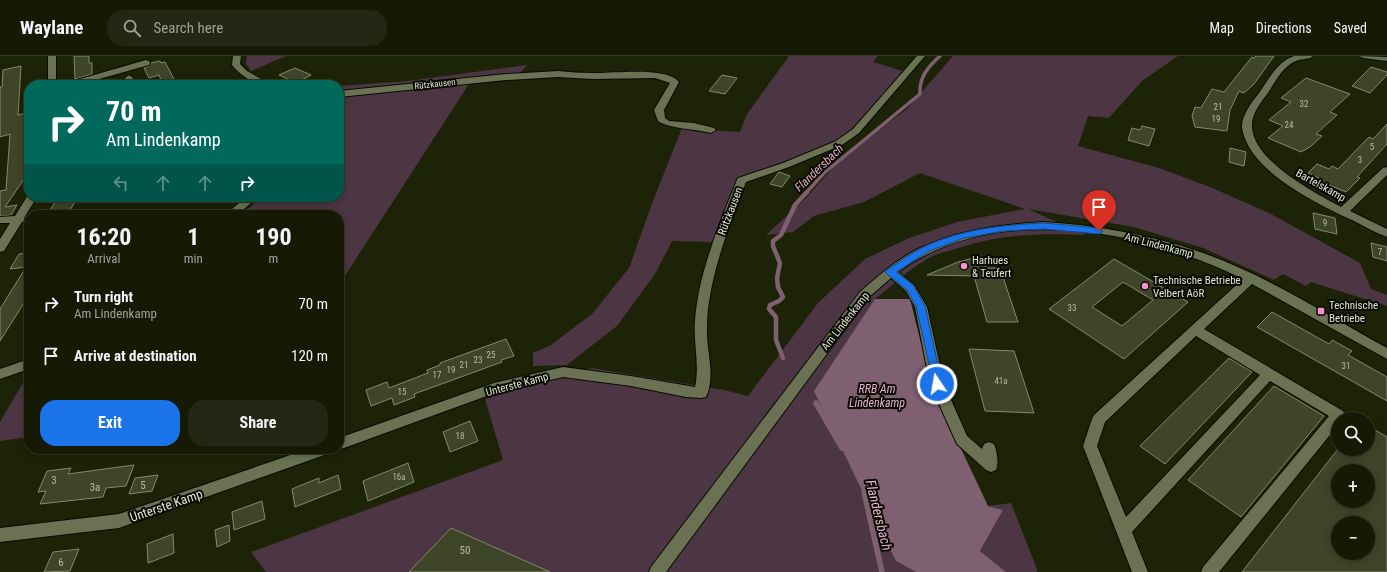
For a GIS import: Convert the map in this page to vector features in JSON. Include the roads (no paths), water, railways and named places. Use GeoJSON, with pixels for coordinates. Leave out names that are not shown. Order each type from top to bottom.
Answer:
{"type":"FeatureCollection","features":[{"type":"Feature","properties":{"kind":"street"},"geometry":{"type":"LineString","coordinates":[[52,56],[52,80]]}},
{"type":"Feature","properties":{"kind":"street"},"geometry":{"type":"LineString","coordinates":[[237,56],[236,65],[244,74],[257,80]]}},
{"type":"Feature","properties":{"kind":"street","name":"Rützkausen"},"geometry":{"type":"LineString","coordinates":[[701,392],[704,380],[701,344],[703,302],[714,254],[742,180],[786,165],[839,143],[856,131],[921,56]]}},
{"type":"Feature","properties":{"kind":"street","name":"Bartelskamp"},"geometry":{"type":"LineString","coordinates":[[1308,56],[1290,58],[1258,101],[1248,119],[1247,128],[1250,142],[1264,160],[1288,181],[1343,211],[1387,232]]}},
{"type":"Feature","properties":{"kind":"street"},"geometry":{"type":"LineString","coordinates":[[1363,56],[1387,57]]}},
{"type":"Feature","properties":{"kind":"street"},"geometry":{"type":"LineString","coordinates":[[86,80],[146,63]]}},
{"type":"Feature","properties":{"kind":"street","name":"Rützkausen"},"geometry":{"type":"LineString","coordinates":[[344,93],[524,75],[655,75],[668,78],[675,82],[659,110],[661,119],[667,123],[694,126],[711,130]]}},
{"type":"Feature","properties":{"kind":"street"},"geometry":{"type":"LineString","coordinates":[[1343,211],[1387,170]]}},
{"type":"Feature","properties":{"kind":"street"},"geometry":{"type":"LineString","coordinates":[[236,210],[247,202]]}},
{"type":"Feature","properties":{"kind":"street"},"geometry":{"type":"LineString","coordinates":[[0,248],[24,212]]}},
{"type":"Feature","properties":{"kind":"street"},"geometry":{"type":"LineString","coordinates":[[0,220],[20,219]]}},
{"type":"Feature","properties":{"kind":"street","name":"Am Lindenkamp"},"geometry":{"type":"LineString","coordinates":[[657,572],[864,295],[890,272],[926,249],[962,235],[1003,228],[1044,226],[1086,229],[1149,241],[1201,257],[1250,279],[1387,354]]}},
{"type":"Feature","properties":{"kind":"street"},"geometry":{"type":"LineString","coordinates":[[890,272],[910,288],[921,306],[937,384],[962,440],[991,466],[989,448]]}},
{"type":"Feature","properties":{"kind":"street"},"geometry":{"type":"LineString","coordinates":[[1140,572],[1090,446],[1099,420],[1250,279]]}},
{"type":"Feature","properties":{"kind":"street"},"geometry":{"type":"LineString","coordinates":[[1196,330],[1338,415],[1209,572]]}},
{"type":"Feature","properties":{"kind":"street"},"geometry":{"type":"LineString","coordinates":[[0,374],[24,366]]}},
{"type":"Feature","properties":{"kind":"street","name":"Unterste Kamp"},"geometry":{"type":"LineString","coordinates":[[344,442],[494,388],[563,372],[631,381],[686,392],[701,392]]}},
{"type":"Feature","properties":{"kind":"street"},"geometry":{"type":"LineString","coordinates":[[1123,530],[1269,374]]}},
{"type":"Feature","properties":{"kind":"street","name":"Unterste Kamp"},"geometry":{"type":"LineString","coordinates":[[0,535],[119,521],[312,454]]}},
{"type":"Feature","properties":{"kind":"water","name":"RRB Am Lindenkamp"},"geometry":{"type":"Polygon","coordinates":[[[875,299],[910,299],[932,387],[988,506],[1003,510],[980,551],[1006,572],[916,572],[896,561],[814,391],[875,299]]]}},
{"type":"Feature","properties":{"kind":"waterway","name":"Flandersbach"},"geometry":{"type":"LineString","coordinates":[[806,193],[824,173],[920,94],[921,82],[925,73],[940,56]]}},
{"type":"Feature","properties":{"kind":"waterway","name":"Flandersbach"},"geometry":{"type":"LineString","coordinates":[[783,358],[776,340],[776,317],[769,309],[770,305],[779,301],[783,297],[778,287],[777,278],[780,263],[773,246],[773,241],[781,235],[795,205],[807,192]]}},
{"type":"Feature","properties":{"kind":"waterway","name":"Flandersbach"},"geometry":{"type":"LineString","coordinates":[[816,403],[842,448]]}},
{"type":"Feature","properties":{"kind":"waterway","name":"Flandersbach"},"geometry":{"type":"LineString","coordinates":[[864,492],[882,572]]}},
{"type":"Feature","properties":{"kind":"place","name":"Harhues & Teufert"},"geometry":{"type":"Point","coordinates":[964,266]}},
{"type":"Feature","properties":{"kind":"place","name":"Technische Betriebe Velbert AöR"},"geometry":{"type":"Point","coordinates":[1145,286]}},
{"type":"Feature","properties":{"kind":"place","name":"Technische Betriebe"},"geometry":{"type":"Point","coordinates":[1321,311]}}]}
